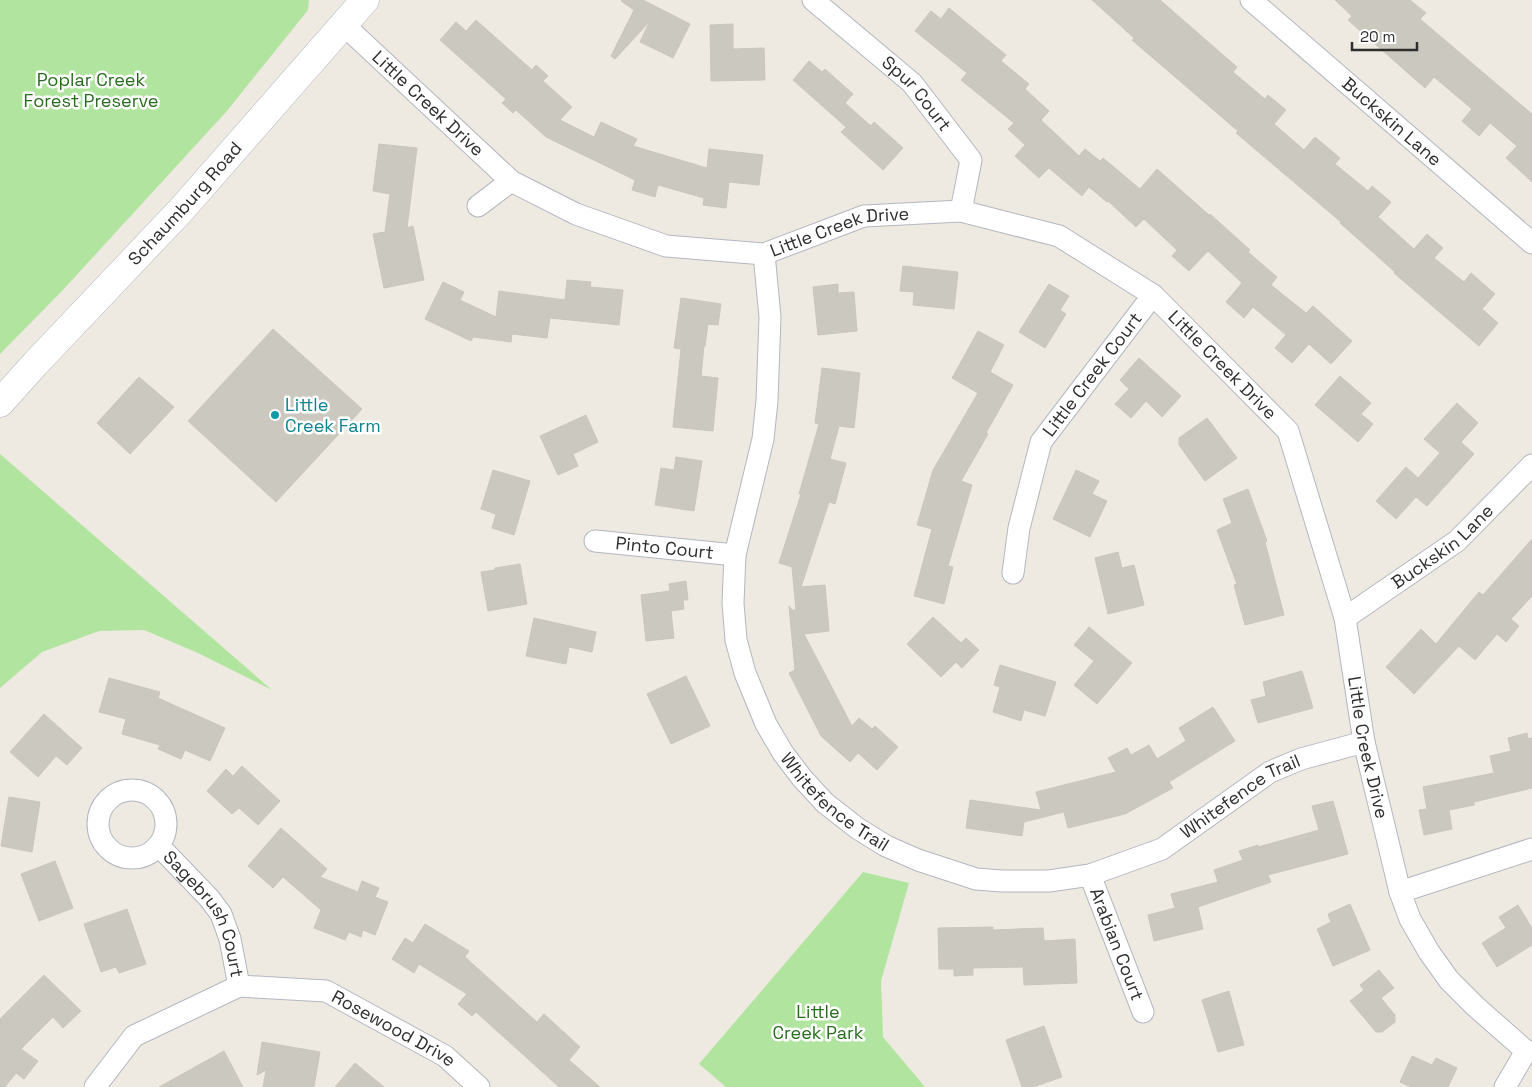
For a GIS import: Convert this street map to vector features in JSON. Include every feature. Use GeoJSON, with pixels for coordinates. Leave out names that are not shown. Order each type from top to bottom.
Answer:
{"type":"FeatureCollection","features":[{"type":"Feature","properties":{"kind":"main road","name":"Schaumburg Road"},"geometry":{"type":"LineString","coordinates":[[0,403],[182,209],[365,0]]}},
{"type":"Feature","properties":{"kind":"street","name":"Spur Court"},"geometry":{"type":"LineString","coordinates":[[813,0],[912,83],[971,160],[961,211]]}},
{"type":"Feature","properties":{"kind":"street","name":"Buckskin Lane"},"geometry":{"type":"LineString","coordinates":[[1252,0],[1532,243]]}},
{"type":"Feature","properties":{"kind":"street","name":"Little Creek Drive"},"geometry":{"type":"LineString","coordinates":[[344,26],[511,181],[576,214],[666,246],[764,254],[864,216],[961,211],[1059,236],[1153,296],[1288,431],[1345,618],[1364,742],[1400,892],[1410,919],[1429,952],[1449,980],[1475,1006],[1529,1052]]}},
{"type":"Feature","properties":{"kind":"street"},"geometry":{"type":"LineString","coordinates":[[478,206],[511,181]]}},
{"type":"Feature","properties":{"kind":"street","name":"Whitefence Trail"},"geometry":{"type":"LineString","coordinates":[[764,254],[770,317],[767,401],[763,439],[735,555],[733,603],[736,640],[745,673],[766,724],[783,753],[802,778],[825,803],[857,828],[886,846],[918,860],[976,879],[1049,881],[1090,876],[1162,849],[1270,772],[1301,759],[1364,742]]}},
{"type":"Feature","properties":{"kind":"street","name":"Little Creek Court"},"geometry":{"type":"LineString","coordinates":[[1013,574],[1019,528],[1041,442],[1153,296]]}},
{"type":"Feature","properties":{"kind":"street","name":"Buckskin Lane"},"geometry":{"type":"LineString","coordinates":[[1345,618],[1456,541],[1532,466]]}},
{"type":"Feature","properties":{"kind":"street","name":"Pinto Court"},"geometry":{"type":"LineString","coordinates":[[595,541],[735,555]]}},
{"type":"Feature","properties":{"kind":"street","name":"Sagebrush Court"},"geometry":{"type":"LineString","coordinates":[[159,846],[209,898],[220,914],[230,939],[239,986]]}},
{"type":"Feature","properties":{"kind":"street"},"geometry":{"type":"LineString","coordinates":[[1400,892],[1532,849]]}},
{"type":"Feature","properties":{"kind":"street","name":"Arabian Court"},"geometry":{"type":"LineString","coordinates":[[1090,876],[1142,1012]]}},
{"type":"Feature","properties":{"kind":"street","name":"Rosewood Drive"},"geometry":{"type":"LineString","coordinates":[[95,1087],[134,1036],[239,986],[326,991],[445,1056],[479,1087]]}},
{"type":"Feature","properties":{"kind":"street"},"geometry":{"type":"LineString","coordinates":[[1504,1087],[1529,1052]]}},
{"type":"Feature","properties":{"kind":"green space","name":"Poplar Creek Forest Preserve"},"geometry":{"type":"Polygon","coordinates":[[[0,0],[309,0],[308,10],[226,112],[62,291],[0,354],[0,0]]]}},
{"type":"Feature","properties":{"kind":"green space"},"geometry":{"type":"Polygon","coordinates":[[[0,454],[272,690],[198,653],[144,630],[99,631],[42,652],[0,688],[0,454]]]}},
{"type":"Feature","properties":{"kind":"green space","name":"Little Creek Park"},"geometry":{"type":"Polygon","coordinates":[[[863,872],[909,883],[881,981],[883,1037],[925,1087],[726,1087],[699,1064],[863,872]]]}},
{"type":"Feature","properties":{"kind":"building"},"geometry":{"type":"Polygon","coordinates":[[[622,0],[643,0],[690,24],[673,58],[640,42],[650,21],[615,59],[611,56],[634,10],[622,0]]]}},
{"type":"Feature","properties":{"kind":"building"},"geometry":{"type":"Polygon","coordinates":[[[1092,0],[1160,0],[1237,67],[1233,72],[1265,99],[1268,95],[1286,110],[1274,124],[1304,150],[1315,137],[1340,158],[1335,164],[1368,191],[1372,186],[1391,202],[1378,217],[1414,249],[1427,234],[1443,248],[1434,258],[1464,282],[1471,273],[1495,294],[1482,309],[1498,323],[1479,346],[1394,273],[1341,222],[1236,133],[1238,131],[1132,40],[1134,38],[1092,0]]]}},
{"type":"Feature","properties":{"kind":"building"},"geometry":{"type":"Polygon","coordinates":[[[1335,0],[1410,0],[1426,13],[1420,19],[1532,114],[1532,182],[1506,158],[1517,146],[1490,123],[1479,136],[1462,121],[1472,109],[1434,77],[1425,88],[1348,20],[1352,16],[1335,0]]]}},
{"type":"Feature","properties":{"kind":"building"},"geometry":{"type":"Polygon","coordinates":[[[949,8],[1006,55],[1001,61],[1029,84],[1025,89],[1049,111],[1041,120],[1079,156],[1085,149],[1100,161],[1103,158],[1140,189],[1157,169],[1250,250],[1248,252],[1277,277],[1271,285],[1306,313],[1313,306],[1352,341],[1331,364],[1309,344],[1292,363],[1275,348],[1286,335],[1253,307],[1244,318],[1226,302],[1242,283],[1208,251],[1189,271],[1172,256],[1177,250],[1144,219],[1136,227],[1108,201],[1089,187],[1082,196],[1049,168],[1039,178],[1015,156],[1025,145],[1008,129],[1014,123],[961,80],[967,73],[915,31],[931,11],[941,19],[949,8]]]}},
{"type":"Feature","properties":{"kind":"building"},"geometry":{"type":"Polygon","coordinates":[[[476,20],[532,70],[536,65],[548,76],[543,81],[572,107],[560,120],[594,137],[601,122],[637,139],[633,146],[707,168],[709,149],[763,155],[759,185],[729,182],[726,208],[703,205],[704,198],[658,185],[655,197],[632,190],[635,180],[546,137],[516,110],[513,113],[502,103],[506,99],[440,40],[456,22],[466,31],[476,20]]]}},
{"type":"Feature","properties":{"kind":"building"},"geometry":{"type":"Polygon","coordinates":[[[733,24],[733,49],[764,48],[765,80],[711,81],[710,25],[733,24]]]}},
{"type":"Feature","properties":{"kind":"building"},"geometry":{"type":"Polygon","coordinates":[[[809,61],[822,72],[825,69],[853,94],[845,103],[871,126],[874,122],[903,148],[883,170],[841,132],[846,127],[793,80],[809,61]]]}},
{"type":"Feature","properties":{"kind":"building"},"geometry":{"type":"Polygon","coordinates":[[[379,144],[417,148],[407,228],[413,226],[424,280],[384,288],[373,234],[385,232],[390,194],[373,191],[379,144]]]}},
{"type":"Feature","properties":{"kind":"building"},"geometry":{"type":"Polygon","coordinates":[[[903,266],[958,272],[954,309],[913,305],[914,292],[900,291],[903,266]]]}},
{"type":"Feature","properties":{"kind":"building"},"geometry":{"type":"Polygon","coordinates":[[[567,280],[591,282],[590,287],[623,290],[619,325],[550,318],[547,338],[512,334],[511,342],[473,337],[471,341],[425,319],[443,282],[464,292],[460,300],[496,317],[499,291],[565,300],[567,280]]]}},
{"type":"Feature","properties":{"kind":"building"},"geometry":{"type":"Polygon","coordinates":[[[838,284],[838,293],[854,292],[857,331],[818,335],[813,287],[838,284]]]}},
{"type":"Feature","properties":{"kind":"building"},"geometry":{"type":"Polygon","coordinates":[[[1049,284],[1069,296],[1060,310],[1066,314],[1045,348],[1019,332],[1049,284]]]}},
{"type":"Feature","properties":{"kind":"building"},"geometry":{"type":"Polygon","coordinates":[[[681,298],[721,304],[718,325],[708,324],[701,376],[718,378],[713,431],[673,427],[681,349],[674,348],[681,298]]]}},
{"type":"Feature","properties":{"kind":"building","name":"Little Creek Farm"},"geometry":{"type":"Polygon","coordinates":[[[273,329],[362,409],[276,502],[188,421],[273,329]]]}},
{"type":"Feature","properties":{"kind":"building"},"geometry":{"type":"Polygon","coordinates":[[[978,331],[1004,345],[990,372],[1013,385],[961,481],[972,485],[948,566],[953,567],[944,604],[914,596],[932,529],[917,525],[933,470],[978,393],[952,378],[978,331]]]}},
{"type":"Feature","properties":{"kind":"building"},"geometry":{"type":"Polygon","coordinates":[[[1139,358],[1181,396],[1162,417],[1146,401],[1131,418],[1115,404],[1129,389],[1120,380],[1139,358]]]}},
{"type":"Feature","properties":{"kind":"building"},"geometry":{"type":"Polygon","coordinates":[[[822,368],[860,373],[854,428],[839,426],[830,459],[846,463],[835,504],[829,502],[801,587],[825,585],[829,631],[804,634],[852,726],[859,718],[872,729],[875,726],[898,747],[877,770],[858,753],[850,762],[821,736],[789,673],[795,670],[789,606],[792,610],[796,610],[792,567],[779,563],[801,494],[799,494],[819,424],[815,423],[822,368]]]}},
{"type":"Feature","properties":{"kind":"building"},"geometry":{"type":"Polygon","coordinates":[[[1340,376],[1371,403],[1361,414],[1373,424],[1358,442],[1315,405],[1340,376]]]}},
{"type":"Feature","properties":{"kind":"building"},"geometry":{"type":"Polygon","coordinates":[[[139,377],[174,407],[130,454],[97,423],[139,377]]]}},
{"type":"Feature","properties":{"kind":"building"},"geometry":{"type":"Polygon","coordinates":[[[1457,403],[1478,423],[1461,442],[1474,454],[1427,506],[1416,497],[1396,519],[1376,501],[1406,467],[1418,478],[1440,453],[1424,439],[1457,403]]]}},
{"type":"Feature","properties":{"kind":"building"},"geometry":{"type":"Polygon","coordinates":[[[586,415],[598,442],[573,454],[578,466],[558,475],[540,436],[586,415]]]}},
{"type":"Feature","properties":{"kind":"building"},"geometry":{"type":"Polygon","coordinates":[[[1207,418],[1237,458],[1205,481],[1179,445],[1179,438],[1207,418]]]}},
{"type":"Feature","properties":{"kind":"building"},"geometry":{"type":"Polygon","coordinates":[[[676,457],[702,461],[694,511],[655,505],[661,468],[674,470],[676,457]]]}},
{"type":"Feature","properties":{"kind":"building"},"geometry":{"type":"Polygon","coordinates":[[[493,470],[530,481],[514,535],[492,528],[496,514],[481,509],[493,470]]]}},
{"type":"Feature","properties":{"kind":"building"},"geometry":{"type":"Polygon","coordinates":[[[1076,470],[1099,481],[1092,494],[1107,501],[1090,537],[1053,519],[1076,470]]]}},
{"type":"Feature","properties":{"kind":"building"},"geometry":{"type":"Polygon","coordinates":[[[1248,489],[1267,541],[1265,542],[1284,615],[1245,625],[1234,585],[1237,584],[1217,530],[1232,523],[1223,499],[1248,489]]]}},
{"type":"Feature","properties":{"kind":"building"},"geometry":{"type":"Polygon","coordinates":[[[1532,539],[1532,596],[1511,619],[1519,626],[1506,642],[1497,634],[1475,660],[1459,646],[1414,694],[1386,667],[1421,629],[1436,644],[1479,592],[1483,595],[1532,539]]]}},
{"type":"Feature","properties":{"kind":"building"},"geometry":{"type":"Polygon","coordinates":[[[1118,552],[1122,568],[1134,565],[1144,605],[1108,614],[1095,558],[1118,552]]]}},
{"type":"Feature","properties":{"kind":"building"},"geometry":{"type":"Polygon","coordinates":[[[520,564],[527,604],[488,611],[481,572],[520,564]]]}},
{"type":"Feature","properties":{"kind":"building"},"geometry":{"type":"Polygon","coordinates":[[[686,581],[688,600],[683,600],[684,609],[671,611],[674,638],[646,641],[641,595],[670,591],[669,584],[686,581]]]}},
{"type":"Feature","properties":{"kind":"building"},"geometry":{"type":"Polygon","coordinates":[[[933,617],[961,643],[966,638],[979,650],[962,668],[956,662],[941,677],[907,644],[933,617]]]}},
{"type":"Feature","properties":{"kind":"building"},"geometry":{"type":"Polygon","coordinates":[[[534,618],[596,632],[592,652],[569,647],[566,664],[526,656],[534,618]]]}},
{"type":"Feature","properties":{"kind":"building"},"geometry":{"type":"Polygon","coordinates":[[[1089,627],[1132,663],[1097,704],[1074,685],[1094,661],[1074,645],[1089,627]]]}},
{"type":"Feature","properties":{"kind":"building"},"geometry":{"type":"Polygon","coordinates":[[[1000,665],[1056,682],[1045,716],[1024,710],[1021,721],[993,712],[1000,687],[994,685],[1000,665]]]}},
{"type":"Feature","properties":{"kind":"building"},"geometry":{"type":"Polygon","coordinates":[[[1302,671],[1313,708],[1258,723],[1251,700],[1266,696],[1263,682],[1302,671]]]}},
{"type":"Feature","properties":{"kind":"building"},"geometry":{"type":"Polygon","coordinates":[[[686,676],[710,726],[671,744],[647,694],[686,676]]]}},
{"type":"Feature","properties":{"kind":"building"},"geometry":{"type":"Polygon","coordinates":[[[109,678],[160,692],[158,698],[225,728],[210,761],[185,750],[181,759],[158,749],[160,745],[122,734],[126,719],[99,712],[109,678]]]}},
{"type":"Feature","properties":{"kind":"building"},"geometry":{"type":"Polygon","coordinates":[[[1213,707],[1235,741],[1169,782],[1173,788],[1125,814],[1068,828],[1064,812],[1024,822],[1022,836],[966,828],[970,800],[1041,810],[1036,792],[1116,772],[1108,758],[1127,748],[1131,755],[1149,745],[1157,759],[1186,741],[1179,728],[1213,707]]]}},
{"type":"Feature","properties":{"kind":"building"},"geometry":{"type":"Polygon","coordinates":[[[44,714],[82,748],[67,765],[56,756],[38,777],[10,752],[44,714]]]}},
{"type":"Feature","properties":{"kind":"building"},"geometry":{"type":"Polygon","coordinates":[[[1527,733],[1528,739],[1532,738],[1532,788],[1474,802],[1474,805],[1449,810],[1452,829],[1424,835],[1419,810],[1427,809],[1423,787],[1494,773],[1490,756],[1511,751],[1508,738],[1527,733]]]}},
{"type":"Feature","properties":{"kind":"building"},"geometry":{"type":"Polygon","coordinates":[[[242,766],[280,801],[258,825],[239,808],[232,814],[207,791],[226,769],[233,776],[242,766]]]}},
{"type":"Feature","properties":{"kind":"building"},"geometry":{"type":"Polygon","coordinates":[[[9,797],[40,802],[32,852],[1,846],[9,797]]]}},
{"type":"Feature","properties":{"kind":"building"},"geometry":{"type":"Polygon","coordinates":[[[1333,801],[1348,854],[1268,875],[1271,882],[1198,907],[1203,929],[1154,941],[1148,915],[1175,908],[1171,894],[1218,882],[1214,870],[1243,860],[1239,851],[1319,830],[1312,806],[1333,801]]]}},
{"type":"Feature","properties":{"kind":"building"},"geometry":{"type":"Polygon","coordinates":[[[281,828],[327,869],[320,877],[358,892],[362,881],[379,888],[375,897],[388,902],[375,935],[363,930],[361,937],[349,932],[345,940],[314,928],[321,910],[283,877],[273,888],[248,866],[281,828]]]}},
{"type":"Feature","properties":{"kind":"building"},"geometry":{"type":"Polygon","coordinates":[[[55,861],[73,908],[39,921],[21,874],[55,861]]]}},
{"type":"Feature","properties":{"kind":"building"},"geometry":{"type":"Polygon","coordinates":[[[1350,904],[1370,950],[1333,966],[1317,929],[1331,922],[1328,914],[1350,904]]]}},
{"type":"Feature","properties":{"kind":"building"},"geometry":{"type":"Polygon","coordinates":[[[1518,905],[1532,928],[1532,945],[1497,967],[1482,943],[1506,928],[1499,917],[1518,905]]]}},
{"type":"Feature","properties":{"kind":"building"},"geometry":{"type":"Polygon","coordinates":[[[127,909],[146,964],[119,973],[116,967],[101,972],[84,924],[127,909]]]}},
{"type":"Feature","properties":{"kind":"building"},"geometry":{"type":"Polygon","coordinates":[[[425,924],[469,951],[465,957],[537,1022],[544,1014],[580,1047],[569,1060],[600,1087],[559,1087],[476,1012],[472,1016],[458,1004],[467,994],[419,964],[414,973],[392,959],[405,938],[413,943],[425,924]]]}},
{"type":"Feature","properties":{"kind":"building"},"geometry":{"type":"Polygon","coordinates":[[[993,927],[993,930],[1043,928],[1044,941],[1075,939],[1077,983],[1024,985],[1023,967],[973,968],[973,975],[954,976],[954,969],[939,969],[938,928],[993,927]]]}},
{"type":"Feature","properties":{"kind":"building"},"geometry":{"type":"Polygon","coordinates":[[[1379,970],[1394,988],[1381,998],[1395,1015],[1395,1022],[1382,1032],[1376,1032],[1350,1001],[1364,990],[1360,985],[1379,970]]]}},
{"type":"Feature","properties":{"kind":"building"},"geometry":{"type":"Polygon","coordinates":[[[44,975],[81,1011],[63,1028],[53,1017],[21,1049],[38,1061],[24,1079],[16,1073],[5,1087],[0,1087],[0,1019],[44,975]]]}},
{"type":"Feature","properties":{"kind":"building"},"geometry":{"type":"Polygon","coordinates":[[[1229,991],[1244,1045],[1218,1052],[1202,1000],[1229,991]]]}},
{"type":"Feature","properties":{"kind":"building"},"geometry":{"type":"Polygon","coordinates":[[[1044,1026],[1062,1077],[1033,1087],[1022,1087],[1006,1040],[1044,1026]]]}},
{"type":"Feature","properties":{"kind":"building"},"geometry":{"type":"Polygon","coordinates":[[[262,1042],[320,1052],[314,1087],[263,1087],[266,1070],[257,1075],[262,1042]]]}},
{"type":"Feature","properties":{"kind":"building"},"geometry":{"type":"Polygon","coordinates":[[[224,1051],[243,1087],[159,1087],[224,1051]]]}},
{"type":"Feature","properties":{"kind":"building"},"geometry":{"type":"Polygon","coordinates":[[[1412,1056],[1432,1065],[1436,1058],[1457,1068],[1448,1087],[1411,1087],[1400,1082],[1412,1056]]]}},
{"type":"Feature","properties":{"kind":"building"},"geometry":{"type":"Polygon","coordinates":[[[355,1063],[384,1087],[335,1087],[355,1063]]]}},
{"type":"Feature","properties":{"kind":"place","name":"Little Creek Farm"},"geometry":{"type":"Point","coordinates":[275,415]}}]}
